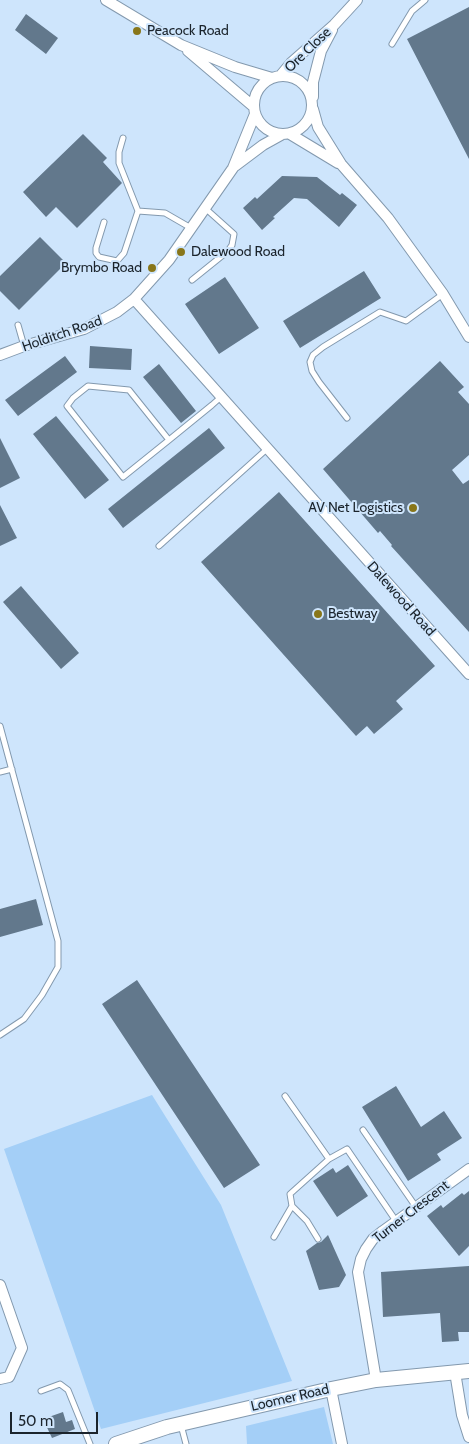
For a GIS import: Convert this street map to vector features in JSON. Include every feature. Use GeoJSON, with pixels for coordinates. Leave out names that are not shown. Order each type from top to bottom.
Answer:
{"type":"FeatureCollection","features":[{"type":"Feature","properties":{"kind":"street"},"geometry":{"type":"LineString","coordinates":[[106,0],[182,45],[235,66],[277,76],[295,78],[303,83],[310,92],[318,127],[341,164],[388,218],[443,294],[469,337]]}},
{"type":"Feature","properties":{"kind":"street","name":"Ore Close"},"geometry":{"type":"LineString","coordinates":[[277,76],[334,24],[357,0]]}},
{"type":"Feature","properties":{"kind":"street","name":"Ore Close"},"geometry":{"type":"LineString","coordinates":[[313,105],[313,82],[321,51],[334,24]]}},
{"type":"Feature","properties":{"kind":"street"},"geometry":{"type":"LineString","coordinates":[[182,45],[255,111]]}},
{"type":"Feature","properties":{"kind":"street"},"geometry":{"type":"LineString","coordinates":[[277,76],[259,88],[256,95],[255,111],[259,122],[267,129],[285,134],[341,164]]}},
{"type":"Feature","properties":{"kind":"street"},"geometry":{"type":"LineString","coordinates":[[285,134],[298,131],[306,124],[313,105]]}},
{"type":"Feature","properties":{"kind":"street","name":"Holditch Road"},"geometry":{"type":"LineString","coordinates":[[0,355],[24,346],[84,329],[117,312],[134,299],[169,260],[233,168],[255,111]]}},
{"type":"Feature","properties":{"kind":"street","name":"Holditch Road"},"geometry":{"type":"LineString","coordinates":[[233,168],[256,149],[285,134]]}},
{"type":"Feature","properties":{"kind":"street","name":"Dalewood Road"},"geometry":{"type":"LineString","coordinates":[[134,299],[469,674]]}},
{"type":"Feature","properties":{"kind":"street","name":"Turner Crescent"},"geometry":{"type":"LineString","coordinates":[[376,1380],[358,1272],[366,1249],[373,1239],[396,1221],[469,1169]]}},
{"type":"Feature","properties":{"kind":"street"},"geometry":{"type":"LineString","coordinates":[[0,1285],[22,1348],[9,1377],[0,1380]]}},
{"type":"Feature","properties":{"kind":"street"},"geometry":{"type":"LineString","coordinates":[[462,1372],[462,1415],[469,1437]]}},
{"type":"Feature","properties":{"kind":"street","name":"Loomer Road"},"geometry":{"type":"LineString","coordinates":[[116,1444],[180,1424],[331,1389],[376,1380],[462,1372]]}},
{"type":"Feature","properties":{"kind":"street"},"geometry":{"type":"LineString","coordinates":[[331,1389],[342,1444]]}},
{"type":"Feature","properties":{"kind":"lane"},"geometry":{"type":"LineString","coordinates":[[392,44],[412,11],[425,0]]}},
{"type":"Feature","properties":{"kind":"lane"},"geometry":{"type":"LineString","coordinates":[[104,222],[96,253],[99,257],[117,260],[124,253],[138,211],[119,163],[119,152],[123,138]]}},
{"type":"Feature","properties":{"kind":"lane"},"geometry":{"type":"LineString","coordinates":[[192,280],[228,251],[232,245],[234,234],[206,208]]}},
{"type":"Feature","properties":{"kind":"lane"},"geometry":{"type":"LineString","coordinates":[[138,211],[165,213],[192,228]]}},
{"type":"Feature","properties":{"kind":"lane"},"geometry":{"type":"LineString","coordinates":[[346,418],[312,371],[310,362],[313,356],[330,342],[380,312],[406,321],[443,294]]}},
{"type":"Feature","properties":{"kind":"lane"},"geometry":{"type":"LineString","coordinates":[[18,325],[24,346]]}},
{"type":"Feature","properties":{"kind":"lane"},"geometry":{"type":"LineString","coordinates":[[169,440],[129,390],[88,386],[73,398],[67,406],[123,477],[169,440],[221,396]]}},
{"type":"Feature","properties":{"kind":"lane"},"geometry":{"type":"LineString","coordinates":[[159,546],[268,448]]}},
{"type":"Feature","properties":{"kind":"lane"},"geometry":{"type":"LineString","coordinates":[[0,726],[58,941],[58,966],[42,995],[24,1019],[0,1035]]}},
{"type":"Feature","properties":{"kind":"lane"},"geometry":{"type":"LineString","coordinates":[[0,772],[12,769]]}},
{"type":"Feature","properties":{"kind":"lane"},"geometry":{"type":"LineString","coordinates":[[285,1096],[329,1160]]}},
{"type":"Feature","properties":{"kind":"lane"},"geometry":{"type":"LineString","coordinates":[[363,1130],[416,1207]]}},
{"type":"Feature","properties":{"kind":"lane"},"geometry":{"type":"LineString","coordinates":[[318,1239],[307,1221],[292,1206],[290,1194],[329,1160],[347,1149],[396,1221]]}},
{"type":"Feature","properties":{"kind":"lane"},"geometry":{"type":"LineString","coordinates":[[274,1237],[292,1206]]}},
{"type":"Feature","properties":{"kind":"lane"},"geometry":{"type":"LineString","coordinates":[[41,1391],[60,1384],[68,1390],[90,1444]]}},
{"type":"Feature","properties":{"kind":"lane"},"geometry":{"type":"LineString","coordinates":[[180,1424],[186,1444]]}},
{"type":"Feature","properties":{"kind":"shaded area"},"geometry":{"type":"Polygon","coordinates":[[[152,1095],[221,1205],[292,1381],[101,1429],[4,1149],[152,1095]]]}},
{"type":"Feature","properties":{"kind":"shaded area"},"geometry":{"type":"Polygon","coordinates":[[[324,1407],[333,1444],[247,1444],[246,1426],[324,1407]]]}},
{"type":"Feature","properties":{"kind":"building"},"geometry":{"type":"Polygon","coordinates":[[[469,7],[469,159],[407,39],[469,7]]]}},
{"type":"Feature","properties":{"kind":"building"},"geometry":{"type":"Polygon","coordinates":[[[26,14],[58,38],[46,54],[15,30],[26,14]]]}},
{"type":"Feature","properties":{"kind":"building"},"geometry":{"type":"Polygon","coordinates":[[[83,134],[107,158],[103,162],[122,183],[77,228],[56,207],[46,217],[23,192],[83,134]]]}},
{"type":"Feature","properties":{"kind":"building"},"geometry":{"type":"Polygon","coordinates":[[[282,176],[317,177],[340,195],[342,193],[357,205],[339,227],[307,199],[294,198],[262,230],[243,208],[255,197],[257,199],[282,176]]]}},
{"type":"Feature","properties":{"kind":"building"},"geometry":{"type":"Polygon","coordinates":[[[40,237],[66,263],[19,310],[0,291],[0,276],[40,237]]]}},
{"type":"Feature","properties":{"kind":"building"},"geometry":{"type":"Polygon","coordinates":[[[364,271],[381,298],[300,348],[283,321],[364,271]]]}},
{"type":"Feature","properties":{"kind":"building"},"geometry":{"type":"Polygon","coordinates":[[[225,277],[259,328],[219,354],[185,304],[225,277]]]}},
{"type":"Feature","properties":{"kind":"building"},"geometry":{"type":"Polygon","coordinates":[[[90,346],[132,349],[131,370],[89,368],[90,346]]]}},
{"type":"Feature","properties":{"kind":"building"},"geometry":{"type":"Polygon","coordinates":[[[65,356],[77,372],[18,416],[5,400],[65,356]]]}},
{"type":"Feature","properties":{"kind":"building","name":"AV Net Logistics"},"geometry":{"type":"Polygon","coordinates":[[[440,361],[464,387],[458,392],[469,404],[469,455],[452,470],[463,484],[469,480],[469,632],[391,546],[380,531],[378,533],[323,469],[440,361]]]}},
{"type":"Feature","properties":{"kind":"building"},"geometry":{"type":"Polygon","coordinates":[[[159,364],[196,411],[181,423],[143,377],[159,364]]]}},
{"type":"Feature","properties":{"kind":"building"},"geometry":{"type":"Polygon","coordinates":[[[56,416],[109,480],[85,499],[33,434],[56,416]]]}},
{"type":"Feature","properties":{"kind":"building"},"geometry":{"type":"Polygon","coordinates":[[[209,428],[225,448],[123,528],[108,509],[209,428]]]}},
{"type":"Feature","properties":{"kind":"building"},"geometry":{"type":"Polygon","coordinates":[[[0,438],[20,478],[0,488],[0,438]]]}},
{"type":"Feature","properties":{"kind":"building","name":"Bestway"},"geometry":{"type":"Polygon","coordinates":[[[279,492],[435,666],[396,701],[403,709],[374,734],[367,726],[356,736],[201,562],[279,492]]]}},
{"type":"Feature","properties":{"kind":"building"},"geometry":{"type":"Polygon","coordinates":[[[0,505],[17,538],[0,546],[0,505]]]}},
{"type":"Feature","properties":{"kind":"building"},"geometry":{"type":"Polygon","coordinates":[[[21,586],[79,653],[61,669],[3,602],[21,586]]]}},
{"type":"Feature","properties":{"kind":"building"},"geometry":{"type":"Polygon","coordinates":[[[36,899],[43,925],[0,937],[0,909],[36,899]]]}},
{"type":"Feature","properties":{"kind":"building"},"geometry":{"type":"Polygon","coordinates":[[[137,980],[260,1165],[224,1188],[102,1004],[137,980]]]}},
{"type":"Feature","properties":{"kind":"building"},"geometry":{"type":"Polygon","coordinates":[[[396,1086],[421,1127],[444,1111],[462,1138],[437,1154],[441,1160],[408,1181],[362,1107],[396,1086]]]}},
{"type":"Feature","properties":{"kind":"building"},"geometry":{"type":"Polygon","coordinates":[[[348,1165],[368,1196],[337,1217],[313,1181],[333,1168],[336,1173],[348,1165]]]}},
{"type":"Feature","properties":{"kind":"building"},"geometry":{"type":"Polygon","coordinates":[[[469,1191],[469,1246],[459,1256],[427,1216],[441,1205],[443,1208],[462,1193],[464,1195],[469,1191]]]}},
{"type":"Feature","properties":{"kind":"building"},"geometry":{"type":"Polygon","coordinates":[[[328,1235],[346,1275],[339,1287],[319,1290],[306,1251],[321,1242],[328,1235]]]}},
{"type":"Feature","properties":{"kind":"building"},"geometry":{"type":"Polygon","coordinates":[[[469,1266],[469,1332],[458,1332],[459,1341],[442,1342],[440,1313],[383,1317],[381,1272],[469,1266]]]}},
{"type":"Feature","properties":{"kind":"building"},"geometry":{"type":"Polygon","coordinates":[[[63,1412],[66,1422],[72,1420],[75,1429],[52,1438],[43,1419],[63,1412]]]}},
{"type":"Feature","properties":{"kind":"place","name":"Peacock Road"},"geometry":{"type":"Point","coordinates":[137,31]}},
{"type":"Feature","properties":{"kind":"place","name":"Dalewood Road"},"geometry":{"type":"Point","coordinates":[181,252]}},
{"type":"Feature","properties":{"kind":"place","name":"Brymbo Road"},"geometry":{"type":"Point","coordinates":[152,268]}},
{"type":"Feature","properties":{"kind":"place","name":"AV Net Logistics"},"geometry":{"type":"Point","coordinates":[413,508]}},
{"type":"Feature","properties":{"kind":"place","name":"Bestway"},"geometry":{"type":"Point","coordinates":[318,614]}}]}
